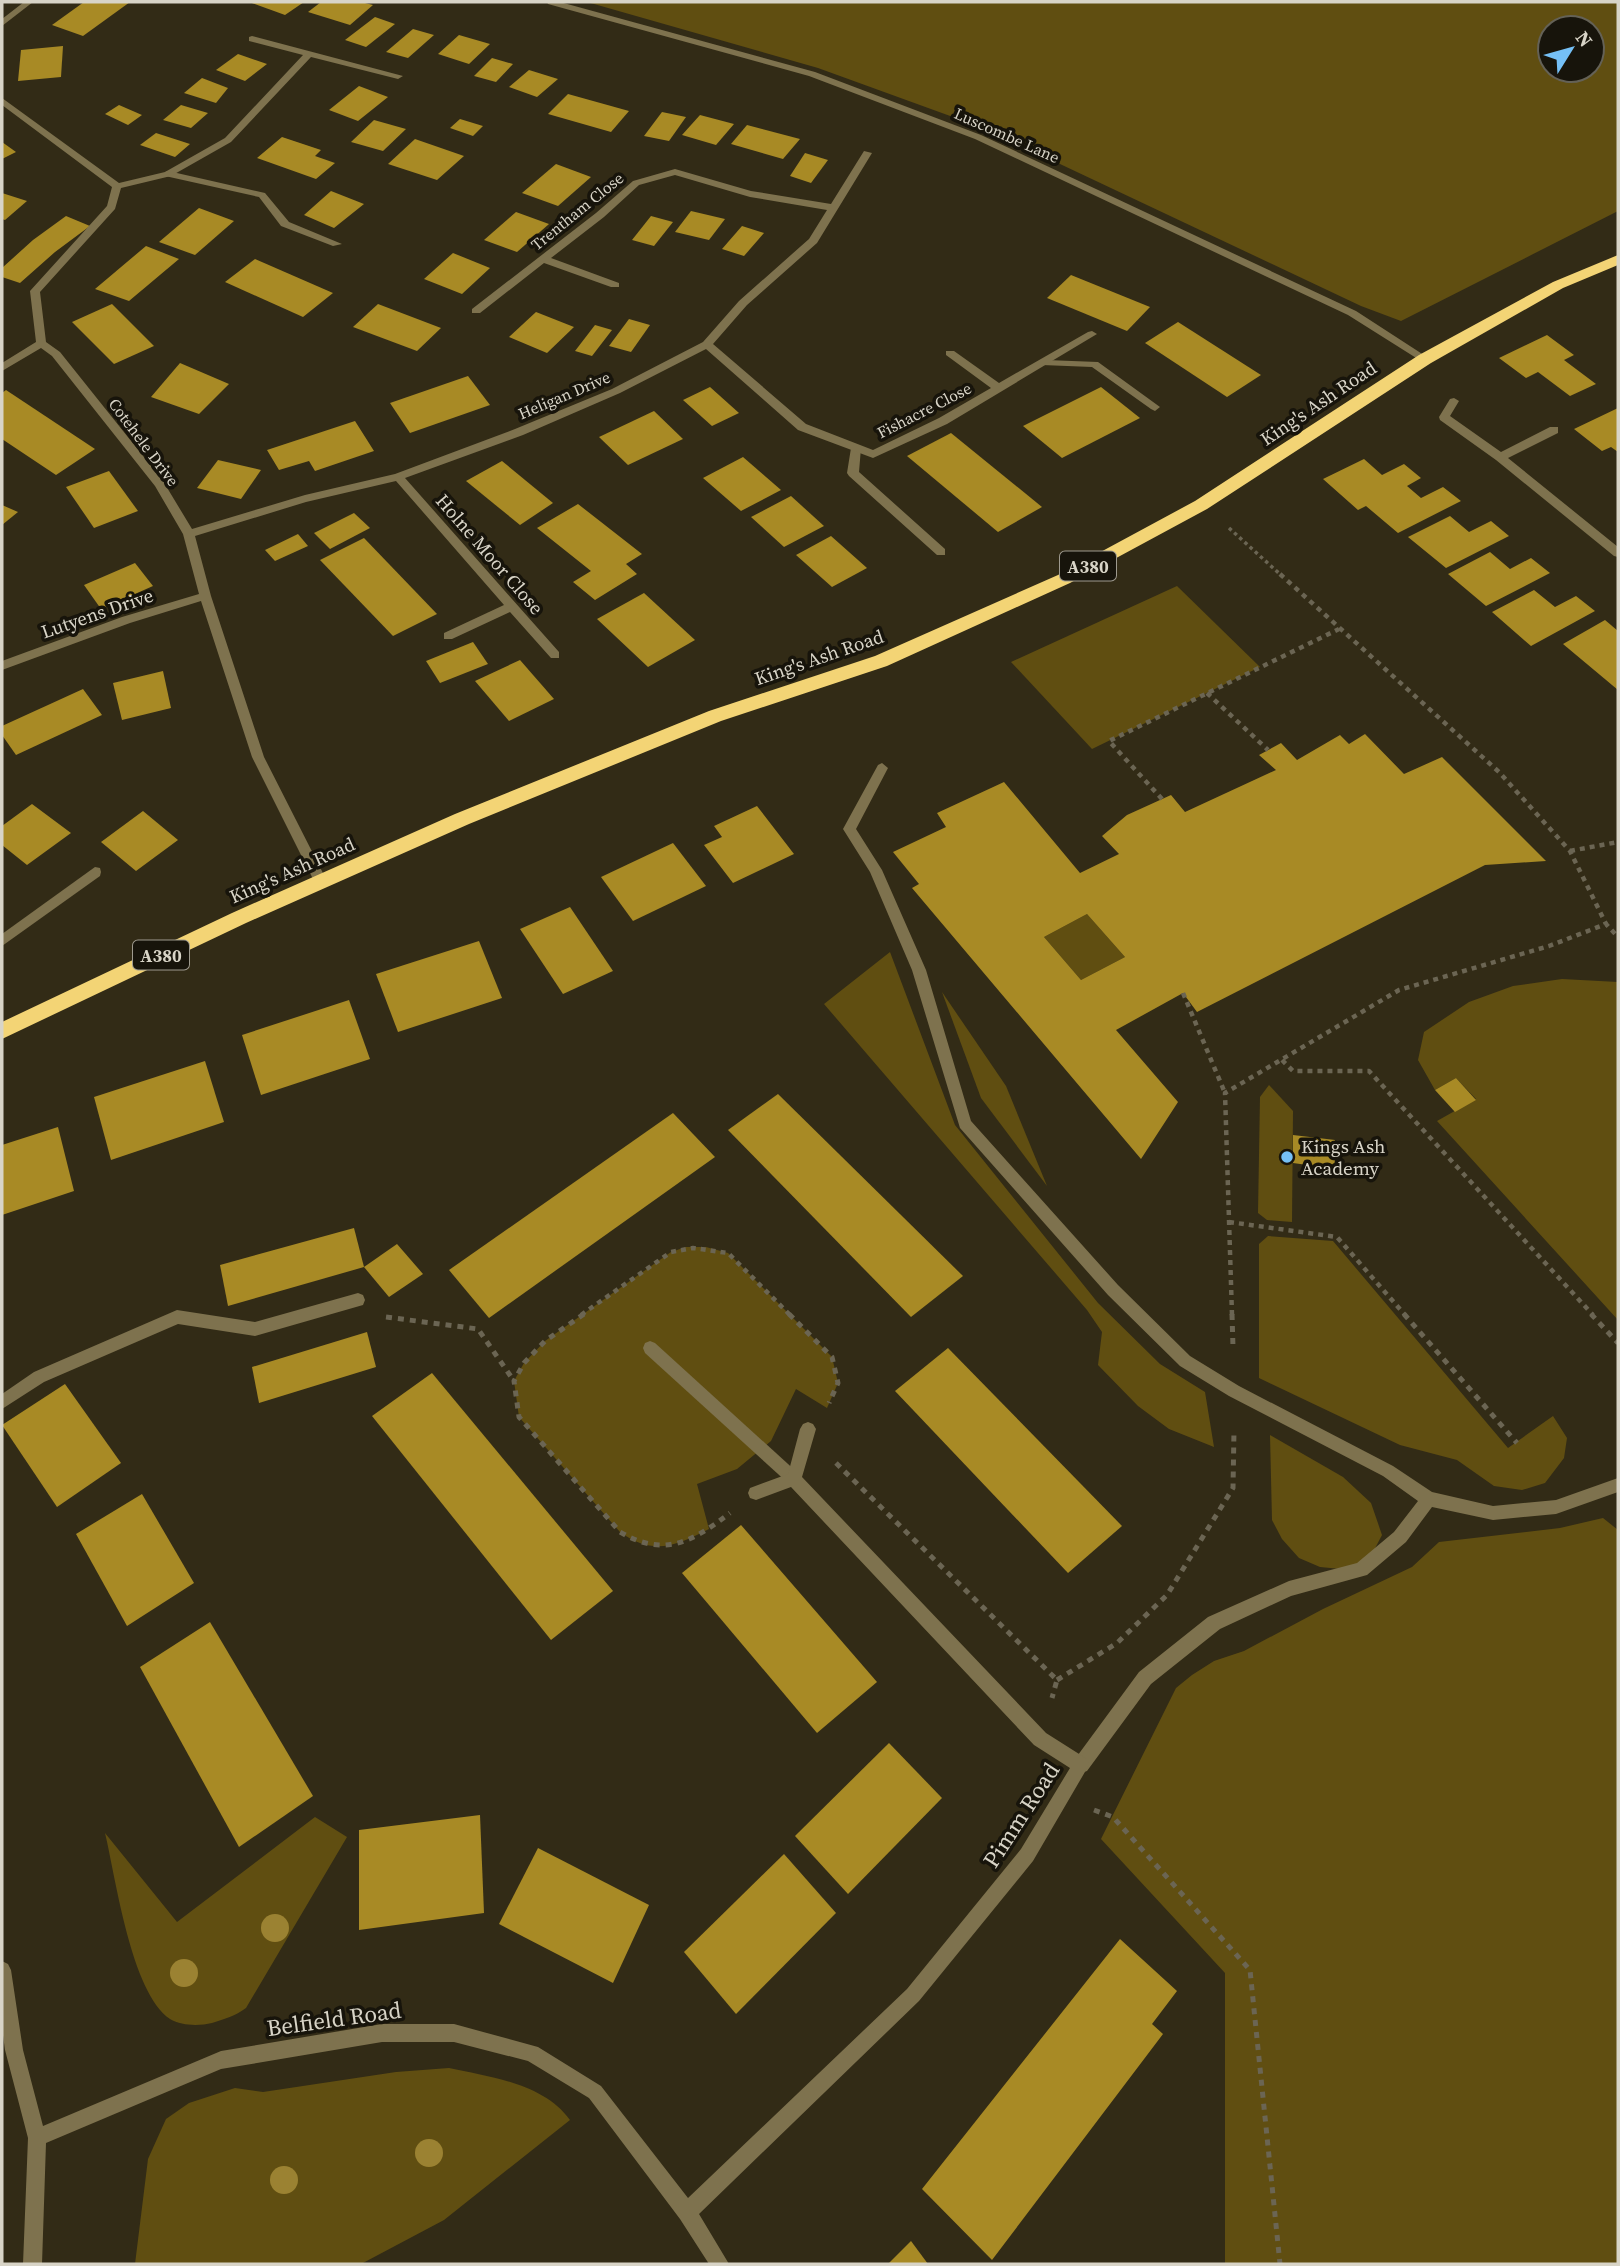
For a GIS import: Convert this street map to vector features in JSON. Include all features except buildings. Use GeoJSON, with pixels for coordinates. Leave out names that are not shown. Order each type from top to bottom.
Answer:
{"type":"FeatureCollection","features":[{"type":"Feature","properties":{"kind":"highway","name":"King's Ash Road"},"geometry":{"type":"LineString","coordinates":[[2,1031],[321,881],[463,819],[704,721],[881,661],[1064,579],[1201,505],[1425,359],[1558,285],[1618,260]]}},
{"type":"Feature","properties":{"kind":"street"},"geometry":{"type":"LineString","coordinates":[[2,23],[29,2]]}},
{"type":"Feature","properties":{"kind":"street","name":"Luscombe Lane"},"geometry":{"type":"LineString","coordinates":[[551,2],[812,74],[978,137],[1352,313],[1425,359]]}},
{"type":"Feature","properties":{"kind":"street"},"geometry":{"type":"LineString","coordinates":[[252,39],[398,76]]}},
{"type":"Feature","properties":{"kind":"street"},"geometry":{"type":"LineString","coordinates":[[117,186],[168,174],[228,140],[310,53]]}},
{"type":"Feature","properties":{"kind":"street"},"geometry":{"type":"LineString","coordinates":[[2,100],[117,186]]}},
{"type":"Feature","properties":{"kind":"street","name":"Heligan Drive"},"geometry":{"type":"LineString","coordinates":[[189,534],[305,499],[398,477],[519,432],[604,396],[707,344],[743,303],[813,241],[867,153]]}},
{"type":"Feature","properties":{"kind":"street","name":"Trentham Close"},"geometry":{"type":"LineString","coordinates":[[476,311],[636,183],[675,172],[750,194],[835,208]]}},
{"type":"Feature","properties":{"kind":"street"},"geometry":{"type":"LineString","coordinates":[[168,174],[262,195],[285,224],[337,244]]}},
{"type":"Feature","properties":{"kind":"street"},"geometry":{"type":"LineString","coordinates":[[2,368],[41,344],[36,291],[112,207],[117,186]]}},
{"type":"Feature","properties":{"kind":"street"},"geometry":{"type":"LineString","coordinates":[[543,259],[615,285]]}},
{"type":"Feature","properties":{"kind":"street","name":"Fishacre Close"},"geometry":{"type":"LineString","coordinates":[[707,344],[802,427],[873,454],[943,421],[1092,334]]}},
{"type":"Feature","properties":{"kind":"street","name":"Cotehele Drive"},"geometry":{"type":"LineString","coordinates":[[41,344],[56,354],[159,484],[189,534],[205,596],[258,757],[321,881]]}},
{"type":"Feature","properties":{"kind":"street"},"geometry":{"type":"LineString","coordinates":[[950,353],[1000,389]]}},
{"type":"Feature","properties":{"kind":"street"},"geometry":{"type":"LineString","coordinates":[[1046,363],[1094,364],[1155,407]]}},
{"type":"Feature","properties":{"kind":"street"},"geometry":{"type":"LineString","coordinates":[[1454,401],[1444,417],[1500,457],[1618,553]]}},
{"type":"Feature","properties":{"kind":"street"},"geometry":{"type":"LineString","coordinates":[[1500,457],[1554,430]]}},
{"type":"Feature","properties":{"kind":"street"},"geometry":{"type":"LineString","coordinates":[[856,448],[853,473],[941,552]]}},
{"type":"Feature","properties":{"kind":"street","name":"Holne Moor Close"},"geometry":{"type":"LineString","coordinates":[[398,477],[555,655]]}},
{"type":"Feature","properties":{"kind":"street","name":"Lutyens Drive"},"geometry":{"type":"LineString","coordinates":[[2,666],[126,620],[205,596]]}},
{"type":"Feature","properties":{"kind":"street"},"geometry":{"type":"LineString","coordinates":[[448,636],[513,607]]}},
{"type":"Feature","properties":{"kind":"street"},"geometry":{"type":"LineString","coordinates":[[882,768],[849,829],[876,870],[919,970],[965,1124],[1122,1299],[1185,1361],[1234,1391],[1388,1471],[1429,1499],[1493,1513],[1556,1507],[1618,1485]]}},
{"type":"Feature","properties":{"kind":"street"},"geometry":{"type":"LineString","coordinates":[[2,941],[95,872]]}},
{"type":"Feature","properties":{"kind":"street"},"geometry":{"type":"LineString","coordinates":[[2,1402],[39,1377],[177,1317],[255,1329],[358,1300]]}},
{"type":"Feature","properties":{"kind":"street","name":"Pimm Road"},"geometry":{"type":"LineString","coordinates":[[650,1348],[794,1479],[1040,1739],[1081,1765],[1027,1855],[913,1996],[687,2212]]}},
{"type":"Feature","properties":{"kind":"street"},"geometry":{"type":"LineString","coordinates":[[755,1493],[794,1479],[808,1429]]}},
{"type":"Feature","properties":{"kind":"street"},"geometry":{"type":"LineString","coordinates":[[1081,1765],[1145,1678],[1214,1623],[1289,1589],[1361,1570],[1400,1537],[1429,1499]]}},
{"type":"Feature","properties":{"kind":"street"},"geometry":{"type":"LineString","coordinates":[[2,1970],[8,2051],[37,2138],[32,2264]]}},
{"type":"Feature","properties":{"kind":"street","name":"Belfield Road"},"geometry":{"type":"LineString","coordinates":[[37,2138],[221,2060],[382,2033],[454,2033],[532,2053],[595,2092],[687,2212],[720,2264]]}},
{"type":"Feature","properties":{"kind":"path"},"geometry":{"type":"LineString","coordinates":[[1201,505],[1418,696],[1499,772],[1570,851],[1606,924],[1618,936]]}},
{"type":"Feature","properties":{"kind":"path"},"geometry":{"type":"LineString","coordinates":[[1162,799],[1109,741],[1339,629]]}},
{"type":"Feature","properties":{"kind":"path"},"geometry":{"type":"LineString","coordinates":[[1207,693],[1268,750]]}},
{"type":"Feature","properties":{"kind":"path"},"geometry":{"type":"LineString","coordinates":[[1570,851],[1618,842]]}},
{"type":"Feature","properties":{"kind":"path"},"geometry":{"type":"LineString","coordinates":[[1226,1093],[1399,990],[1549,946],[1606,924]]}},
{"type":"Feature","properties":{"kind":"path"},"geometry":{"type":"LineString","coordinates":[[1057,1680],[1117,1643],[1167,1595],[1233,1489],[1234,1391],[1226,1093],[1182,993]]}},
{"type":"Feature","properties":{"kind":"path"},"geometry":{"type":"LineString","coordinates":[[1282,1060],[1293,1071],[1369,1071],[1618,1343]]}},
{"type":"Feature","properties":{"kind":"path"},"geometry":{"type":"LineString","coordinates":[[1229,1222],[1337,1237],[1517,1443]]}},
{"type":"Feature","properties":{"kind":"path"},"geometry":{"type":"LineString","coordinates":[[358,1300],[389,1319],[478,1329],[514,1381]]}},
{"type":"Feature","properties":{"kind":"path"},"geometry":{"type":"LineString","coordinates":[[1061,1797],[1113,1817],[1251,1970],[1280,2264]]}},
{"type":"Feature","properties":{"kind":"shaded area"},"geometry":{"type":"Polygon","coordinates":[[[587,2],[1618,2],[1618,211],[1401,321],[1361,306],[986,129],[818,68],[587,2]]]}},
{"type":"Feature","properties":{"kind":"shaded area"},"geometry":{"type":"Polygon","coordinates":[[[1177,586],[1260,667],[1092,749],[1011,662],[1177,586]]]}},
{"type":"Feature","properties":{"kind":"shaded area"},"geometry":{"type":"Polygon","coordinates":[[[1087,914],[1125,957],[1081,980],[1044,937],[1087,914]]]}},
{"type":"Feature","properties":{"kind":"shaded area"},"geometry":{"type":"Polygon","coordinates":[[[890,952],[955,1125],[1098,1303],[1160,1364],[1205,1392],[1214,1447],[1169,1429],[1138,1406],[1098,1365],[1102,1332],[1087,1310],[824,1004],[890,952]]]}},
{"type":"Feature","properties":{"kind":"shaded area"},"geometry":{"type":"Polygon","coordinates":[[[1562,979],[1618,982],[1618,1320],[1437,1121],[1476,1099],[1456,1078],[1435,1090],[1418,1060],[1424,1032],[1469,1002],[1513,986],[1562,979]]]}},
{"type":"Feature","properties":{"kind":"shaded area"},"geometry":{"type":"Polygon","coordinates":[[[942,992],[1006,1086],[1047,1186],[981,1098],[942,992]]]}},
{"type":"Feature","properties":{"kind":"shaded area"},"geometry":{"type":"Polygon","coordinates":[[[1269,1085],[1293,1111],[1292,1222],[1267,1220],[1258,1213],[1260,1097],[1269,1085]]]}},
{"type":"Feature","properties":{"kind":"shaded area"},"geometry":{"type":"Polygon","coordinates":[[[1268,1236],[1333,1241],[1508,1448],[1553,1416],[1567,1438],[1564,1458],[1545,1483],[1522,1490],[1494,1486],[1457,1460],[1400,1445],[1259,1378],[1259,1244],[1268,1236]]]}},
{"type":"Feature","properties":{"kind":"shaded area"},"geometry":{"type":"Polygon","coordinates":[[[686,1247],[706,1247],[728,1253],[832,1357],[838,1383],[827,1408],[796,1389],[771,1441],[737,1469],[697,1484],[709,1529],[675,1544],[654,1546],[643,1544],[620,1532],[519,1417],[514,1381],[524,1363],[545,1341],[671,1252],[686,1247]]]}},
{"type":"Feature","properties":{"kind":"shaded area"},"geometry":{"type":"Polygon","coordinates":[[[1270,1435],[1343,1477],[1371,1503],[1382,1535],[1371,1556],[1351,1570],[1320,1567],[1299,1558],[1282,1539],[1272,1520],[1270,1435]]]}},
{"type":"Feature","properties":{"kind":"shaded area"},"geometry":{"type":"Polygon","coordinates":[[[1603,1518],[1618,1530],[1618,2264],[1225,2264],[1225,1973],[1101,1839],[1176,1688],[1214,1661],[1244,1651],[1323,1609],[1412,1567],[1439,1542],[1560,1528],[1603,1518]]]}},
{"type":"Feature","properties":{"kind":"shaded area"},"geometry":{"type":"Polygon","coordinates":[[[315,1817],[347,1837],[246,2008],[230,2017],[207,2024],[185,2024],[170,2019],[156,2005],[135,1960],[105,1833],[177,1922],[315,1817]]]}},
{"type":"Feature","properties":{"kind":"shaded area"},"geometry":{"type":"Polygon","coordinates":[[[449,2068],[531,2090],[559,2108],[570,2120],[444,2220],[361,2264],[135,2264],[148,2159],[166,2119],[189,2103],[235,2088],[263,2092],[396,2072],[449,2068]]]}},
{"type":"Feature","properties":{"kind":"place","name":"Kings Ash Academy"},"geometry":{"type":"Point","coordinates":[1287,1157]}}]}
